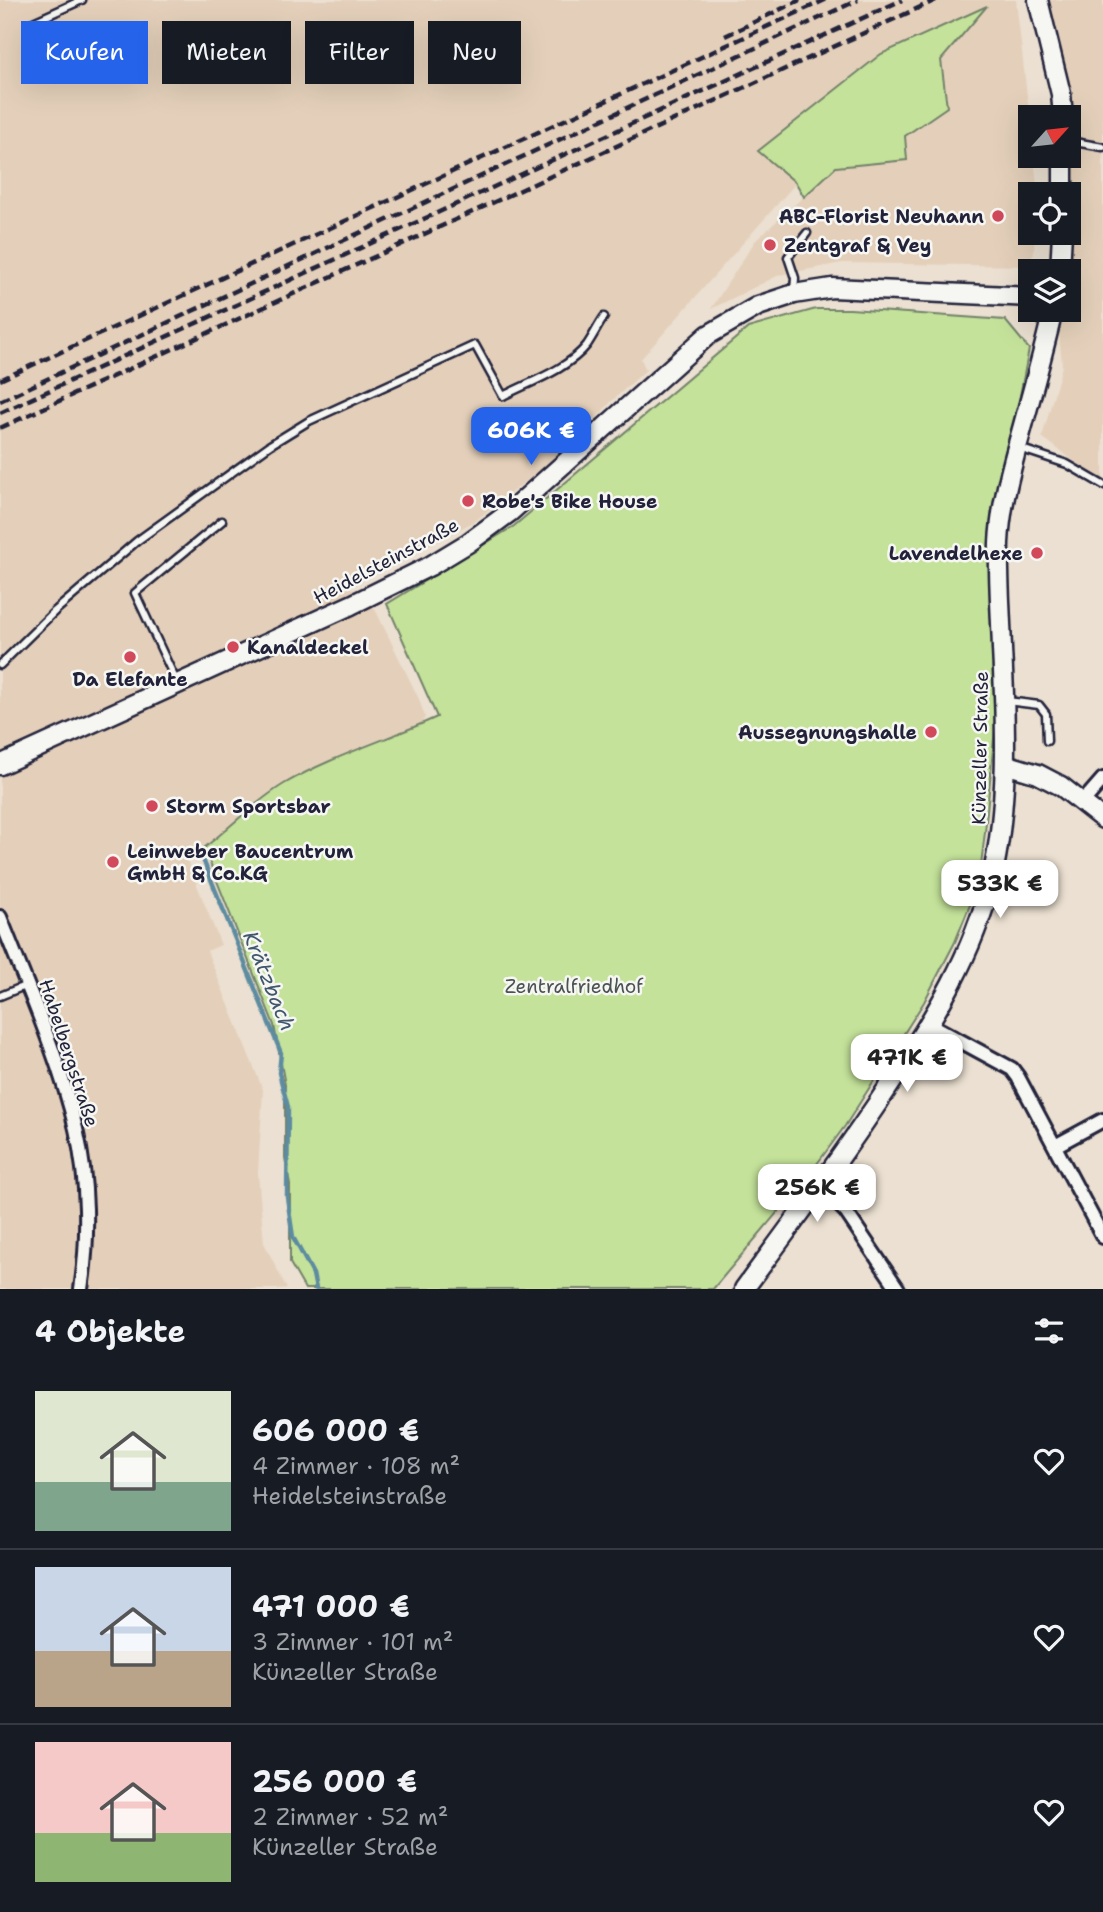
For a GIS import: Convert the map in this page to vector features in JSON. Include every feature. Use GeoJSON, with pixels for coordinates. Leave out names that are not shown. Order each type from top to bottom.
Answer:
{"type":"FeatureCollection","features":[{"type":"Feature","properties":{"kind":"main road"},"geometry":{"type":"LineString","coordinates":[[1038,0],[1053,56],[1062,105]]}},
{"type":"Feature","properties":{"kind":"main road","name":"Heidelsteinstraße"},"geometry":{"type":"LineString","coordinates":[[0,765],[375,594],[468,544],[510,512],[708,335],[750,309],[794,294],[832,288],[1018,296]]}},
{"type":"Feature","properties":{"kind":"main road","name":"Künzeller Straße"},"geometry":{"type":"LineString","coordinates":[[744,1289],[821,1187],[929,1024],[955,978],[975,934],[986,900],[1001,821],[1005,764],[999,544],[1004,499],[1050,322]]}},
{"type":"Feature","properties":{"kind":"main road"},"geometry":{"type":"LineString","coordinates":[[1005,764],[1038,774],[1103,819]]}},
{"type":"Feature","properties":{"kind":"street"},"geometry":{"type":"LineString","coordinates":[[1082,803],[1103,779]]}},
{"type":"Feature","properties":{"kind":"street","name":"Habelbergstraße"},"geometry":{"type":"LineString","coordinates":[[0,917],[64,1087],[77,1132],[86,1235],[81,1289]]}},
{"type":"Feature","properties":{"kind":"street"},"geometry":{"type":"LineString","coordinates":[[929,1024],[1012,1069],[1103,1237]]}},
{"type":"Feature","properties":{"kind":"street"},"geometry":{"type":"LineString","coordinates":[[1055,1146],[1103,1120]]}},
{"type":"Feature","properties":{"kind":"street"},"geometry":{"type":"LineString","coordinates":[[821,1187],[846,1212],[898,1289]]}},
{"type":"Feature","properties":{"kind":"lane"},"geometry":{"type":"LineString","coordinates":[[35,21],[82,0]]}},
{"type":"Feature","properties":{"kind":"lane"},"geometry":{"type":"LineString","coordinates":[[1082,143],[1103,147]]}},
{"type":"Feature","properties":{"kind":"lane"},"geometry":{"type":"LineString","coordinates":[[794,294],[795,278],[788,257],[807,233]]}},
{"type":"Feature","properties":{"kind":"lane"},"geometry":{"type":"LineString","coordinates":[[0,665],[54,611],[137,541],[270,445],[309,421],[475,345],[503,396],[576,356],[604,317]]}},
{"type":"Feature","properties":{"kind":"lane"},"geometry":{"type":"LineString","coordinates":[[1017,448],[1067,464],[1103,485]]}},
{"type":"Feature","properties":{"kind":"lane"},"geometry":{"type":"LineString","coordinates":[[178,685],[135,593],[222,521]]}},
{"type":"Feature","properties":{"kind":"lane"},"geometry":{"type":"LineString","coordinates":[[1005,701],[1039,705],[1046,714],[1047,741]]}},
{"type":"Feature","properties":{"kind":"lane"},"geometry":{"type":"LineString","coordinates":[[0,996],[27,985]]}},
{"type":"Feature","properties":{"kind":"shaded area"},"geometry":{"type":"Polygon","coordinates":[[[0,0],[1016,0],[1028,105],[1018,105],[1018,168],[1035,168],[1037,182],[1018,182],[1018,245],[1034,245],[1030,259],[1018,259],[1018,266],[842,263],[779,275],[711,309],[755,241],[836,167],[907,159],[905,136],[947,107],[941,60],[985,7],[759,152],[796,183],[641,359],[646,370],[612,401],[566,450],[475,521],[350,587],[375,609],[419,699],[425,717],[422,723],[310,769],[281,786],[204,848],[185,855],[221,945],[207,951],[263,1090],[258,1173],[264,1243],[287,1289],[0,1289],[0,0]]]}},
{"type":"Feature","properties":{"kind":"shaded area"},"geometry":{"type":"Polygon","coordinates":[[[1040,0],[1103,0],[1103,483],[1042,437],[1062,366],[1058,322],[1081,322],[1081,259],[1063,259],[1066,245],[1081,245],[1081,182],[1069,182],[1069,168],[1082,168],[1082,105],[1066,105],[1040,0]]]}},
{"type":"Feature","properties":{"kind":"green space"},"geometry":{"type":"Polygon","coordinates":[[[987,6],[941,60],[947,107],[905,136],[907,160],[836,167],[804,197],[796,183],[758,151],[881,54],[987,6]]]}},
{"type":"Feature","properties":{"kind":"green space","name":"Zentralfriedhof"},"geometry":{"type":"Polygon","coordinates":[[[816,309],[1005,320],[1029,349],[1015,422],[995,499],[991,529],[989,575],[996,718],[981,865],[970,905],[955,942],[924,1002],[845,1126],[808,1176],[713,1289],[305,1289],[290,1263],[290,1185],[285,1158],[285,1085],[274,1025],[204,848],[253,806],[284,784],[321,765],[437,717],[387,604],[514,526],[748,328],[816,309]]]}},
{"type":"Feature","properties":{"kind":"waterway","name":"Krätzbach"},"geometry":{"type":"LineString","coordinates":[[200,852],[281,1053],[279,1073],[288,1107],[287,1197],[293,1237],[313,1274],[316,1289]]}},
{"type":"Feature","properties":{"kind":"railway"},"geometry":{"type":"LineString","coordinates":[[725,36],[800,0]]}},
{"type":"Feature","properties":{"kind":"railway"},"geometry":{"type":"LineString","coordinates":[[0,380],[825,0]]}},
{"type":"Feature","properties":{"kind":"railway"},"geometry":{"type":"LineString","coordinates":[[0,401],[858,0]]}},
{"type":"Feature","properties":{"kind":"railway"},"geometry":{"type":"LineString","coordinates":[[0,413],[902,0]]}},
{"type":"Feature","properties":{"kind":"railway"},"geometry":{"type":"LineString","coordinates":[[0,428],[936,0]]}},
{"type":"Feature","properties":{"kind":"place","name":"ABC-Florist Neuhann"},"geometry":{"type":"Point","coordinates":[998,216]}},
{"type":"Feature","properties":{"kind":"place","name":"Zentgraf & Vey"},"geometry":{"type":"Point","coordinates":[770,245]}},
{"type":"Feature","properties":{"kind":"place","name":"Robe's Bike House"},"geometry":{"type":"Point","coordinates":[468,501]}},
{"type":"Feature","properties":{"kind":"place","name":"Lavendelhexe"},"geometry":{"type":"Point","coordinates":[1037,553]}},
{"type":"Feature","properties":{"kind":"place","name":"Kanaldeckel"},"geometry":{"type":"Point","coordinates":[233,647]}},
{"type":"Feature","properties":{"kind":"place","name":"Da Elefante"},"geometry":{"type":"Point","coordinates":[130,657]}},
{"type":"Feature","properties":{"kind":"place","name":"Aussegnungshalle"},"geometry":{"type":"Point","coordinates":[931,732]}},
{"type":"Feature","properties":{"kind":"place","name":"Storm Sportsbar"},"geometry":{"type":"Point","coordinates":[152,806]}},
{"type":"Feature","properties":{"kind":"place","name":"Leinweber Baucentrum GmbH & Co.KG"},"geometry":{"type":"Point","coordinates":[113,862]}}]}
